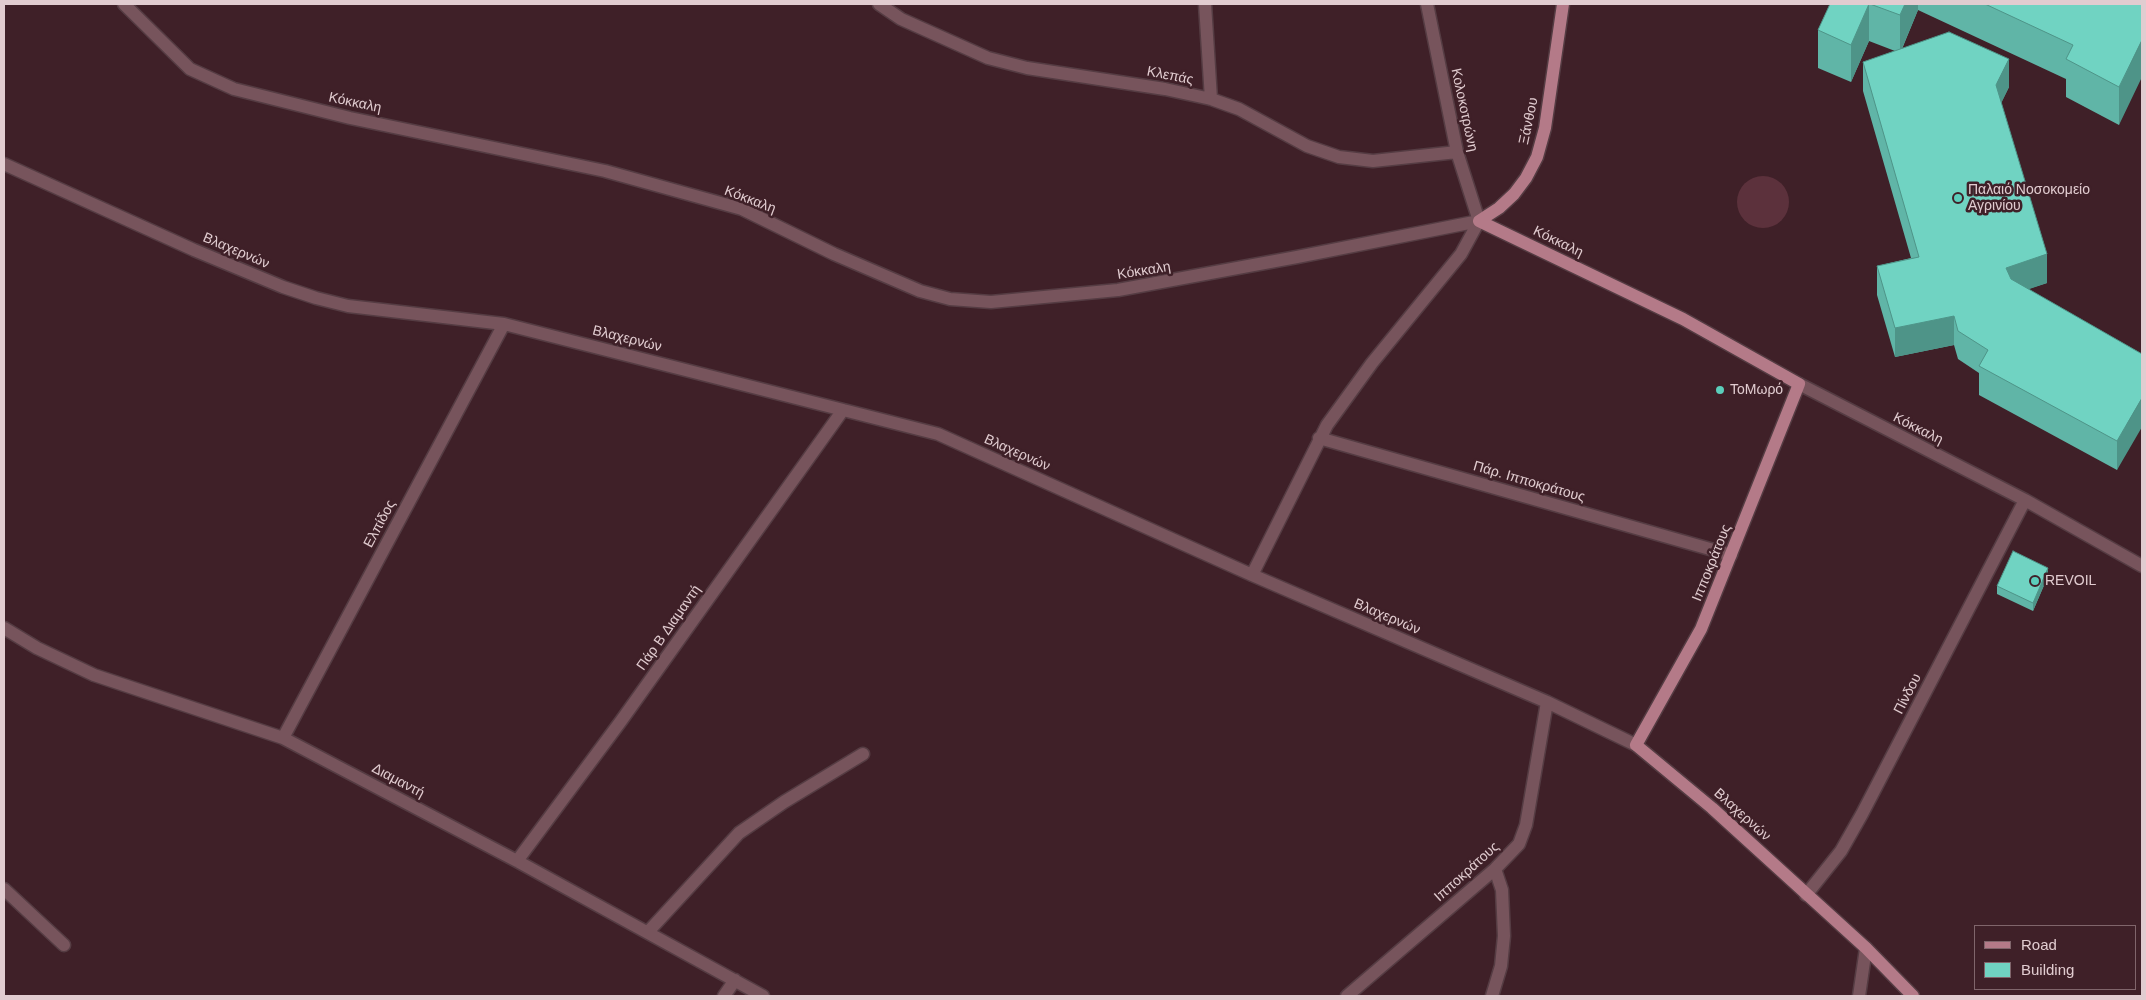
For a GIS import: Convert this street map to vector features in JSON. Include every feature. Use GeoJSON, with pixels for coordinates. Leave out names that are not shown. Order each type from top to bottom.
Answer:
{"type":"FeatureCollection","features":[{"type":"Feature","properties":{"kind":"main road","name":"Ξάνθου"},"geometry":{"type":"LineString","coordinates":[[1479,220],[1499,208],[1514,194],[1526,178],[1536,157],[1545,128],[1563,4]]}},
{"type":"Feature","properties":{"kind":"main road","name":"Κόκκαλη"},"geometry":{"type":"LineString","coordinates":[[1479,220],[1683,318],[1800,384]]}},
{"type":"Feature","properties":{"kind":"main road","name":"Ιπποκράτους"},"geometry":{"type":"LineString","coordinates":[[1636,745],[1690,651],[1800,384]]}},
{"type":"Feature","properties":{"kind":"main road","name":"Βλαχερνών"},"geometry":{"type":"LineString","coordinates":[[1636,745],[1712,808],[1866,948],[1913,996]]}},
{"type":"Feature","properties":{"kind":"street","name":"Κόκκαλη"},"geometry":{"type":"LineString","coordinates":[[124,4],[190,69],[234,89],[274,101],[350,118],[605,171],[742,210],[902,283],[950,298],[991,302],[1118,290],[1298,257],[1479,220]]}},
{"type":"Feature","properties":{"kind":"street","name":"Κλεπάς"},"geometry":{"type":"LineString","coordinates":[[879,4],[901,20],[1007,64],[1165,89],[1211,99],[1239,109],[1307,146],[1338,157],[1372,161],[1457,152]]}},
{"type":"Feature","properties":{"kind":"street"},"geometry":{"type":"LineString","coordinates":[[1205,4],[1211,99]]}},
{"type":"Feature","properties":{"kind":"street","name":"Κολοκοτρώνη"},"geometry":{"type":"LineString","coordinates":[[1427,4],[1457,152],[1479,220]]}},
{"type":"Feature","properties":{"kind":"street","name":"Βλαχερνών"},"geometry":{"type":"LineString","coordinates":[[4,164],[194,250],[283,287],[316,298],[348,306],[504,324],[938,434],[1252,575],[1547,702],[1636,745]]}},
{"type":"Feature","properties":{"kind":"street"},"geometry":{"type":"LineString","coordinates":[[1252,575],[1319,438],[1372,363],[1461,254],[1479,220]]}},
{"type":"Feature","properties":{"kind":"street","name":"Ελπίδος"},"geometry":{"type":"LineString","coordinates":[[283,738],[504,324]]}},
{"type":"Feature","properties":{"kind":"street","name":"Κόκκαλη"},"geometry":{"type":"LineString","coordinates":[[1800,384],[2025,500],[2142,566]]}},
{"type":"Feature","properties":{"kind":"street","name":"Πάρ Β Διαμαντή"},"geometry":{"type":"LineString","coordinates":[[517,861],[621,722],[843,410]]}},
{"type":"Feature","properties":{"kind":"street","name":"Πάρ. Ιπποκράτους"},"geometry":{"type":"LineString","coordinates":[[1319,438],[1731,555]]}},
{"type":"Feature","properties":{"kind":"street","name":"Πίνδου"},"geometry":{"type":"LineString","coordinates":[[1806,895],[1840,852],[1862,814],[2025,500]]}},
{"type":"Feature","properties":{"kind":"street","name":"Διαμαντή"},"geometry":{"type":"LineString","coordinates":[[5,630],[36,648],[94,675],[283,738],[517,861],[763,996]]}},
{"type":"Feature","properties":{"kind":"street","name":"Ιπποκράτους"},"geometry":{"type":"LineString","coordinates":[[1347,996],[1495,869],[1519,844],[1526,825],[1547,702]]}},
{"type":"Feature","properties":{"kind":"street"},"geometry":{"type":"LineString","coordinates":[[648,932],[739,833],[784,802],[862,754]]}},
{"type":"Feature","properties":{"kind":"street"},"geometry":{"type":"LineString","coordinates":[[1492,996],[1501,966],[1504,936],[1502,890],[1495,869]]}},
{"type":"Feature","properties":{"kind":"street"},"geometry":{"type":"LineString","coordinates":[[4,888],[64,945]]}},
{"type":"Feature","properties":{"kind":"street"},"geometry":{"type":"LineString","coordinates":[[1859,996],[1866,948]]}},
{"type":"Feature","properties":{"kind":"street"},"geometry":{"type":"LineString","coordinates":[[724,996],[735,980]]}},
{"type":"Feature","properties":{"kind":"shaded area"},"geometry":{"type":"Polygon","coordinates":[[[1758,176],[1768,176],[1782,183],[1789,197],[1789,207],[1782,221],[1768,228],[1758,228],[1748,224],[1741,217],[1737,207],[1737,197],[1741,187],[1748,180],[1758,176]]]}},
{"type":"Feature","properties":{"kind":"building"},"geometry":{"type":"Polygon","coordinates":[[[1830,4],[1869,4],[1851,45],[1818,30],[1830,4]]]}},
{"type":"Feature","properties":{"kind":"building"},"geometry":{"type":"Polygon","coordinates":[[[1870,4],[1905,4],[1900,15],[1870,4]]]}},
{"type":"Feature","properties":{"kind":"building"},"geometry":{"type":"Polygon","coordinates":[[[1985,4],[2142,4],[2142,40],[2119,87],[2066,59],[2073,45],[1985,4]]]}},
{"type":"Feature","properties":{"kind":"building","name":"Παλαιό Νοσοκομείο Αγρινίου"},"geometry":{"type":"Polygon","coordinates":[[[1949,32],[2009,59],[1996,85],[2047,254],[2006,268],[2011,279],[2142,354],[2142,398],[2117,441],[1979,366],[1988,350],[1958,331],[1954,316],[1895,328],[1877,266],[1919,257],[1863,62],[1949,32]]]}},
{"type":"Feature","properties":{"kind":"building"},"geometry":{"type":"Polygon","coordinates":[[[2013,551],[2048,568],[2033,603],[1997,586],[2013,551]]]}},
{"type":"Feature","properties":{"kind":"place","name":"Παλαιό Νοσοκομείο Αγρινίου"},"geometry":{"type":"Point","coordinates":[1958,198]}},
{"type":"Feature","properties":{"kind":"place","name":"ΤοΜωρό"},"geometry":{"type":"Point","coordinates":[1720,390]}},
{"type":"Feature","properties":{"kind":"place","name":"REVOIL"},"geometry":{"type":"Point","coordinates":[2035,581]}}]}
